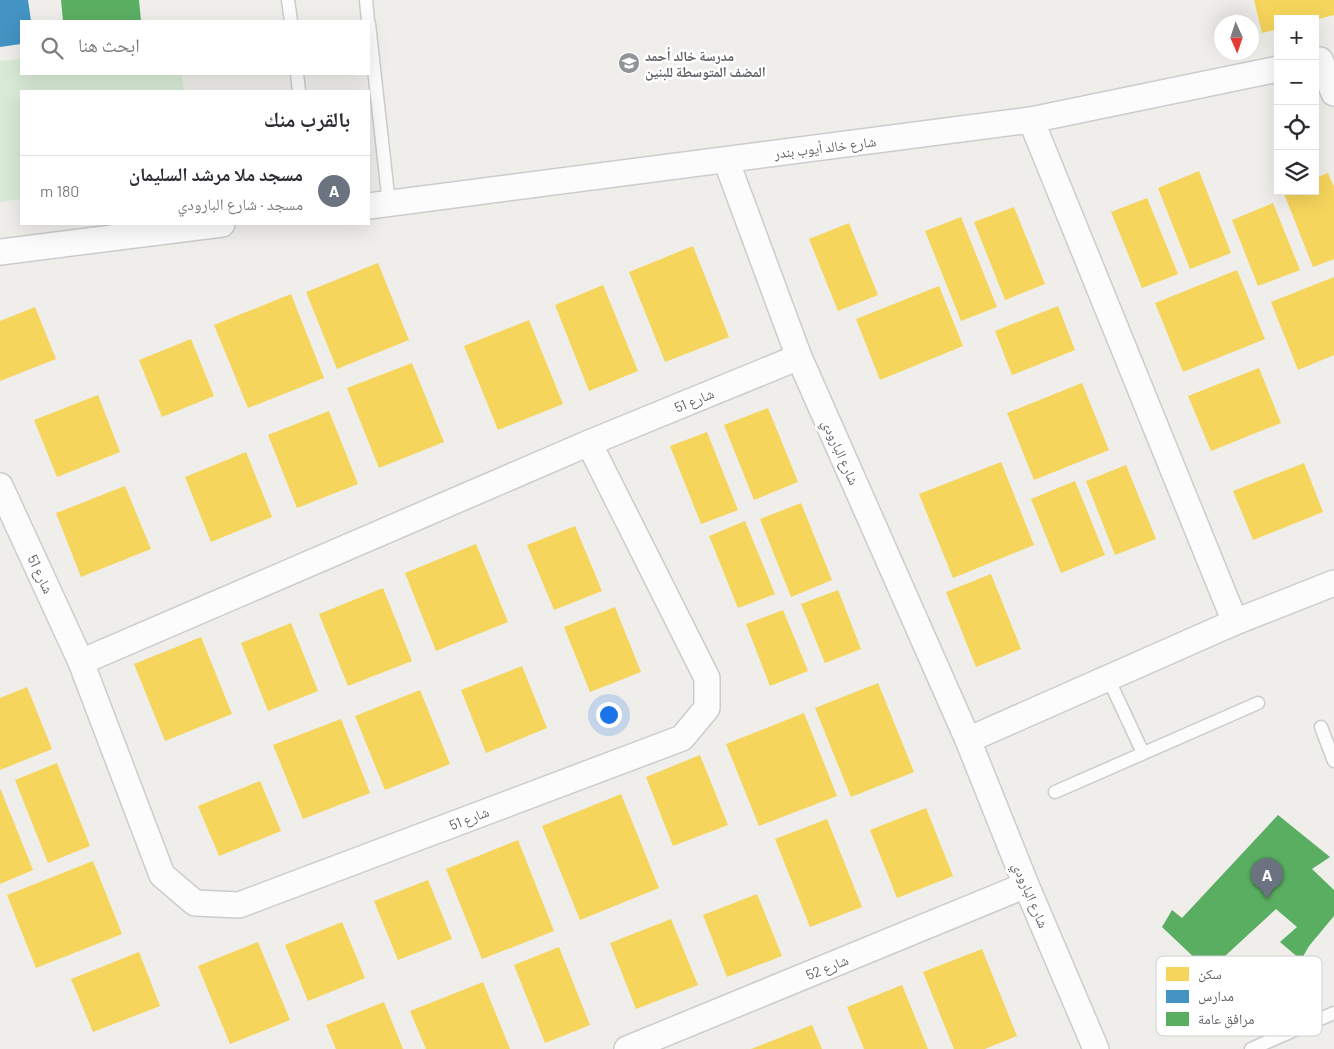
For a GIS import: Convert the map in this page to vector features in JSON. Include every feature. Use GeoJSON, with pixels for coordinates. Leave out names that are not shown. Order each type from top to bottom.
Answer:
{"type":"FeatureCollection","features":[{"type":"Feature","properties":{"kind":"street"},"geometry":{"type":"LineString","coordinates":[[1323,59],[1334,93]]}},
{"type":"Feature","properties":{"kind":"street","name":"شارع خالد أيوب بندر"},"geometry":{"type":"LineString","coordinates":[[379,205],[1031,120],[1274,70]]}},
{"type":"Feature","properties":{"kind":"street"},"geometry":{"type":"LineString","coordinates":[[1031,120],[1235,622]]}},
{"type":"Feature","properties":{"kind":"street","name":"شارع البارودي"},"geometry":{"type":"LineString","coordinates":[[726,160],[799,357],[968,740],[1026,885],[1096,1049]]}},
{"type":"Feature","properties":{"kind":"street"},"geometry":{"type":"LineString","coordinates":[[0,252],[214,225]]}},
{"type":"Feature","properties":{"kind":"street","name":"شارع 51"},"geometry":{"type":"LineString","coordinates":[[81,662],[589,443],[799,357]]}},
{"type":"Feature","properties":{"kind":"street","name":"شارع 51"},"geometry":{"type":"LineString","coordinates":[[0,486],[81,662],[162,874],[195,903],[239,905],[682,738],[707,708],[707,678],[589,443]]}},
{"type":"Feature","properties":{"kind":"street"},"geometry":{"type":"LineString","coordinates":[[968,740],[1235,622],[1334,583]]}},
{"type":"Feature","properties":{"kind":"street","name":"شارع 52"},"geometry":{"type":"LineString","coordinates":[[627,1049],[1026,885]]}},
{"type":"Feature","properties":{"kind":"lane"},"geometry":{"type":"LineString","coordinates":[[288,0],[291,20]]}},
{"type":"Feature","properties":{"kind":"lane"},"geometry":{"type":"LineString","coordinates":[[366,0],[369,20]]}},
{"type":"Feature","properties":{"kind":"lane"},"geometry":{"type":"LineString","coordinates":[[370,32],[381,131],[379,205]]}},
{"type":"Feature","properties":{"kind":"lane"},"geometry":{"type":"LineString","coordinates":[[297,75],[299,90]]}},
{"type":"Feature","properties":{"kind":"lane"},"geometry":{"type":"LineString","coordinates":[[370,138],[381,131]]}},
{"type":"Feature","properties":{"kind":"lane"},"geometry":{"type":"LineString","coordinates":[[1108,678],[1143,753]]}},
{"type":"Feature","properties":{"kind":"lane"},"geometry":{"type":"LineString","coordinates":[[1055,792],[1258,703]]}},
{"type":"Feature","properties":{"kind":"lane"},"geometry":{"type":"LineString","coordinates":[[1321,727],[1334,760]]}},
{"type":"Feature","properties":{"kind":"lane"},"geometry":{"type":"LineString","coordinates":[[1322,1017],[1334,1012]]}},
{"type":"Feature","properties":{"kind":"lane"},"geometry":{"type":"LineString","coordinates":[[1252,1049],[1281,1036]]}},
{"type":"Feature","properties":{"kind":"green space"},"geometry":{"type":"Polygon","coordinates":[[[20,59],[20,75],[182,75],[184,90],[20,90],[20,199],[0,202],[0,61],[20,59]]]}},
{"type":"Feature","properties":{"kind":"building: سكن"},"geometry":{"type":"Polygon","coordinates":[[[1254,0],[1334,0],[1334,15],[1319,19],[1319,15],[1274,15],[1274,30],[1262,33],[1254,0]]]}},
{"type":"Feature","properties":{"kind":"building: سكن"},"geometry":{"type":"Polygon","coordinates":[[[1199,171],[1231,253],[1190,269],[1158,188],[1199,171]]]}},
{"type":"Feature","properties":{"kind":"building: سكن"},"geometry":{"type":"Polygon","coordinates":[[[1328,173],[1334,187],[1334,259],[1313,267],[1285,195],[1319,195],[1319,176],[1328,173]]]}},
{"type":"Feature","properties":{"kind":"building: سكن"},"geometry":{"type":"Polygon","coordinates":[[[1147,198],[1178,274],[1142,288],[1111,212],[1147,198]]]}},
{"type":"Feature","properties":{"kind":"building: سكن"},"geometry":{"type":"Polygon","coordinates":[[[1273,203],[1300,270],[1258,286],[1232,220],[1273,203]]]}},
{"type":"Feature","properties":{"kind":"building: سكن"},"geometry":{"type":"Polygon","coordinates":[[[1014,207],[1045,284],[1005,300],[974,222],[1014,207]]]}},
{"type":"Feature","properties":{"kind":"building: سكن"},"geometry":{"type":"Polygon","coordinates":[[[961,217],[997,307],[961,321],[925,231],[961,217]]]}},
{"type":"Feature","properties":{"kind":"building: سكن"},"geometry":{"type":"Polygon","coordinates":[[[849,223],[878,295],[838,311],[809,239],[849,223]]]}},
{"type":"Feature","properties":{"kind":"building: سكن"},"geometry":{"type":"Polygon","coordinates":[[[693,246],[729,337],[665,362],[629,272],[693,246]]]}},
{"type":"Feature","properties":{"kind":"building: سكن"},"geometry":{"type":"Polygon","coordinates":[[[378,263],[409,340],[337,369],[306,292],[378,263]]]}},
{"type":"Feature","properties":{"kind":"building: سكن"},"geometry":{"type":"Polygon","coordinates":[[[1237,270],[1265,339],[1183,372],[1155,303],[1237,270]]]}},
{"type":"Feature","properties":{"kind":"building: سكن"},"geometry":{"type":"Polygon","coordinates":[[[1334,277],[1334,355],[1298,370],[1271,302],[1334,277]]]}},
{"type":"Feature","properties":{"kind":"building: سكن"},"geometry":{"type":"Polygon","coordinates":[[[603,285],[638,371],[589,391],[555,305],[603,285]]]}},
{"type":"Feature","properties":{"kind":"building: سكن"},"geometry":{"type":"Polygon","coordinates":[[[939,286],[963,346],[880,380],[856,319],[939,286]]]}},
{"type":"Feature","properties":{"kind":"building: سكن"},"geometry":{"type":"Polygon","coordinates":[[[291,294],[324,378],[248,408],[214,325],[291,294]]]}},
{"type":"Feature","properties":{"kind":"building: سكن"},"geometry":{"type":"Polygon","coordinates":[[[1058,306],[1075,350],[1012,375],[995,331],[1058,306]]]}},
{"type":"Feature","properties":{"kind":"building: سكن"},"geometry":{"type":"Polygon","coordinates":[[[35,307],[56,359],[0,381],[0,321],[35,307]]]}},
{"type":"Feature","properties":{"kind":"building: سكن"},"geometry":{"type":"Polygon","coordinates":[[[529,320],[563,404],[498,430],[464,346],[529,320]]]}},
{"type":"Feature","properties":{"kind":"building: سكن"},"geometry":{"type":"Polygon","coordinates":[[[191,339],[214,396],[162,417],[139,360],[191,339]]]}},
{"type":"Feature","properties":{"kind":"building: سكن"},"geometry":{"type":"Polygon","coordinates":[[[412,363],[444,442],[379,468],[347,388],[412,363]]]}},
{"type":"Feature","properties":{"kind":"building: سكن"},"geometry":{"type":"Polygon","coordinates":[[[1259,368],[1281,423],[1211,451],[1188,396],[1259,368]]]}},
{"type":"Feature","properties":{"kind":"building: سكن"},"geometry":{"type":"Polygon","coordinates":[[[1082,383],[1109,450],[1034,480],[1007,413],[1082,383]]]}},
{"type":"Feature","properties":{"kind":"building: سكن"},"geometry":{"type":"Polygon","coordinates":[[[98,395],[120,452],[57,477],[34,420],[98,395]]]}},
{"type":"Feature","properties":{"kind":"building: سكن"},"geometry":{"type":"Polygon","coordinates":[[[768,408],[798,482],[754,500],[724,425],[768,408]]]}},
{"type":"Feature","properties":{"kind":"building: سكن"},"geometry":{"type":"Polygon","coordinates":[[[329,411],[358,484],[297,508],[268,435],[329,411]]]}},
{"type":"Feature","properties":{"kind":"building: سكن"},"geometry":{"type":"Polygon","coordinates":[[[707,432],[738,510],[701,524],[670,446],[707,432]]]}},
{"type":"Feature","properties":{"kind":"building: سكن"},"geometry":{"type":"Polygon","coordinates":[[[246,452],[272,517],[211,542],[185,477],[246,452]]]}},
{"type":"Feature","properties":{"kind":"building: سكن"},"geometry":{"type":"Polygon","coordinates":[[[1001,462],[1034,545],[953,578],[919,494],[1001,462]]]}},
{"type":"Feature","properties":{"kind":"building: سكن"},"geometry":{"type":"Polygon","coordinates":[[[1304,463],[1323,512],[1253,540],[1233,491],[1304,463]]]}},
{"type":"Feature","properties":{"kind":"building: سكن"},"geometry":{"type":"Polygon","coordinates":[[[1126,465],[1156,539],[1115,555],[1086,481],[1126,465]]]}},
{"type":"Feature","properties":{"kind":"building: سكن"},"geometry":{"type":"Polygon","coordinates":[[[1075,481],[1105,555],[1061,573],[1031,499],[1075,481]]]}},
{"type":"Feature","properties":{"kind":"building: سكن"},"geometry":{"type":"Polygon","coordinates":[[[125,486],[151,549],[81,577],[56,513],[125,486]]]}},
{"type":"Feature","properties":{"kind":"building: سكن"},"geometry":{"type":"Polygon","coordinates":[[[801,503],[832,580],[791,597],[760,519],[801,503]]]}},
{"type":"Feature","properties":{"kind":"building: سكن"},"geometry":{"type":"Polygon","coordinates":[[[745,521],[775,594],[738,608],[709,536],[745,521]]]}},
{"type":"Feature","properties":{"kind":"building: سكن"},"geometry":{"type":"Polygon","coordinates":[[[575,526],[602,591],[554,610],[527,545],[575,526]]]}},
{"type":"Feature","properties":{"kind":"building: سكن"},"geometry":{"type":"Polygon","coordinates":[[[476,544],[508,622],[436,651],[405,573],[476,544]]]}},
{"type":"Feature","properties":{"kind":"building: سكن"},"geometry":{"type":"Polygon","coordinates":[[[991,574],[1021,649],[976,667],[946,592],[991,574]]]}},
{"type":"Feature","properties":{"kind":"building: سكن"},"geometry":{"type":"Polygon","coordinates":[[[383,588],[412,661],[348,686],[319,614],[383,588]]]}},
{"type":"Feature","properties":{"kind":"building: سكن"},"geometry":{"type":"Polygon","coordinates":[[[838,590],[861,649],[825,663],[801,604],[838,590]]]}},
{"type":"Feature","properties":{"kind":"building: سكن"},"geometry":{"type":"Polygon","coordinates":[[[615,607],[641,672],[590,692],[564,627],[615,607]]]}},
{"type":"Feature","properties":{"kind":"building: سكن"},"geometry":{"type":"Polygon","coordinates":[[[783,610],[808,671],[770,686],[746,624],[783,610]]]}},
{"type":"Feature","properties":{"kind":"building: سكن"},"geometry":{"type":"Polygon","coordinates":[[[291,623],[318,691],[268,711],[241,643],[291,623]]]}},
{"type":"Feature","properties":{"kind":"building: سكن"},"geometry":{"type":"Polygon","coordinates":[[[201,637],[232,714],[165,741],[134,664],[201,637]]]}},
{"type":"Feature","properties":{"kind":"building: سكن"},"geometry":{"type":"Polygon","coordinates":[[[522,666],[547,728],[486,753],[461,690],[522,666]]]}},
{"type":"Feature","properties":{"kind":"building: سكن"},"geometry":{"type":"Polygon","coordinates":[[[878,683],[914,772],[851,797],[815,708],[878,683]]]}},
{"type":"Feature","properties":{"kind":"building: سكن"},"geometry":{"type":"Polygon","coordinates":[[[27,687],[52,749],[0,770],[0,698],[27,687]]]}},
{"type":"Feature","properties":{"kind":"building: سكن"},"geometry":{"type":"Polygon","coordinates":[[[420,690],[450,764],[385,790],[355,716],[420,690]]]}},
{"type":"Feature","properties":{"kind":"building: سكن"},"geometry":{"type":"Polygon","coordinates":[[[804,713],[837,796],[759,826],[726,744],[804,713]]]}},
{"type":"Feature","properties":{"kind":"building: سكن"},"geometry":{"type":"Polygon","coordinates":[[[341,719],[370,793],[303,819],[273,745],[341,719]]]}},
{"type":"Feature","properties":{"kind":"building: سكن"},"geometry":{"type":"Polygon","coordinates":[[[700,755],[728,825],[673,846],[646,777],[700,755]]]}},
{"type":"Feature","properties":{"kind":"building: سكن"},"geometry":{"type":"Polygon","coordinates":[[[57,763],[90,846],[48,863],[15,780],[57,763]]]}},
{"type":"Feature","properties":{"kind":"building: سكن"},"geometry":{"type":"Polygon","coordinates":[[[260,781],[281,831],[219,856],[198,806],[260,781]]]}},
{"type":"Feature","properties":{"kind":"building: سكن"},"geometry":{"type":"Polygon","coordinates":[[[0,788],[33,870],[0,884],[0,788]]]}},
{"type":"Feature","properties":{"kind":"building: سكن"},"geometry":{"type":"Polygon","coordinates":[[[621,794],[659,888],[580,920],[542,826],[621,794]]]}},
{"type":"Feature","properties":{"kind":"building: سكن"},"geometry":{"type":"Polygon","coordinates":[[[926,808],[953,876],[897,898],[870,830],[926,808]]]}},
{"type":"Feature","properties":{"kind":"building: سكن"},"geometry":{"type":"Polygon","coordinates":[[[827,819],[862,907],[810,927],[775,839],[827,819]]]}},
{"type":"Feature","properties":{"kind":"building: سكن"},"geometry":{"type":"Polygon","coordinates":[[[518,840],[554,931],[482,959],[446,869],[518,840]]]}},
{"type":"Feature","properties":{"kind":"building: سكن"},"geometry":{"type":"Polygon","coordinates":[[[93,861],[122,934],[36,968],[7,895],[93,861]]]}},
{"type":"Feature","properties":{"kind":"building: سكن"},"geometry":{"type":"Polygon","coordinates":[[[428,880],[452,939],[398,960],[374,901],[428,880]]]}},
{"type":"Feature","properties":{"kind":"building: سكن"},"geometry":{"type":"Polygon","coordinates":[[[757,894],[782,956],[727,977],[703,915],[757,894]]]}},
{"type":"Feature","properties":{"kind":"building: سكن"},"geometry":{"type":"Polygon","coordinates":[[[671,919],[698,985],[636,1009],[610,943],[671,919]]]}},
{"type":"Feature","properties":{"kind":"building: سكن"},"geometry":{"type":"Polygon","coordinates":[[[342,922],[365,978],[308,1001],[285,945],[342,922]]]}},
{"type":"Feature","properties":{"kind":"building: سكن"},"geometry":{"type":"Polygon","coordinates":[[[258,942],[290,1020],[230,1044],[198,966],[258,942]]]}},
{"type":"Feature","properties":{"kind":"building: سكن"},"geometry":{"type":"Polygon","coordinates":[[[559,947],[590,1025],[545,1043],[514,965],[559,947]]]}},
{"type":"Feature","properties":{"kind":"building: سكن"},"geometry":{"type":"Polygon","coordinates":[[[982,949],[1017,1036],[985,1049],[954,1049],[923,972],[982,949]]]}},
{"type":"Feature","properties":{"kind":"building: سكن"},"geometry":{"type":"Polygon","coordinates":[[[139,952],[160,1006],[93,1032],[71,979],[139,952]]]}},
{"type":"Feature","properties":{"kind":"building: سكن"},"geometry":{"type":"Polygon","coordinates":[[[483,982],[510,1049],[426,1049],[410,1011],[483,982]]]}},
{"type":"Feature","properties":{"kind":"building: سكن"},"geometry":{"type":"Polygon","coordinates":[[[902,985],[928,1049],[864,1049],[847,1007],[902,985]]]}},
{"type":"Feature","properties":{"kind":"building: سكن"},"geometry":{"type":"Polygon","coordinates":[[[384,1002],[403,1049],[336,1049],[326,1025],[384,1002]]]}},
{"type":"Feature","properties":{"kind":"building: سكن"},"geometry":{"type":"Polygon","coordinates":[[[812,1025],[822,1049],[751,1049],[812,1025]]]}},
{"type":"Feature","properties":{"kind":"building: مدارس"},"geometry":{"type":"Polygon","coordinates":[[[0,0],[28,0],[31,20],[20,20],[20,44],[0,47],[0,0]]]}},
{"type":"Feature","properties":{"kind":"building: مرافق عامة"},"geometry":{"type":"Polygon","coordinates":[[[61,0],[139,0],[141,20],[63,20],[61,0]]]}},
{"type":"Feature","properties":{"kind":"building: مرافق عامة"},"geometry":{"type":"Polygon","coordinates":[[[1278,815],[1330,857],[1312,869],[1334,890],[1334,916],[1309,946],[1303,956],[1296,956],[1280,942],[1297,927],[1276,909],[1225,956],[1193,956],[1162,927],[1172,910],[1182,918],[1278,815]]]}},
{"type":"Feature","properties":{"kind":"place","name":"مدرسة خالد أحمد المضف المتوسطة للبنين"},"geometry":{"type":"Point","coordinates":[629,63]}},
{"type":"Feature","properties":{"kind":"place","name":"مسجد ملا مرشد السليمان"},"geometry":{"type":"Point","coordinates":[1267,899]}}]}
